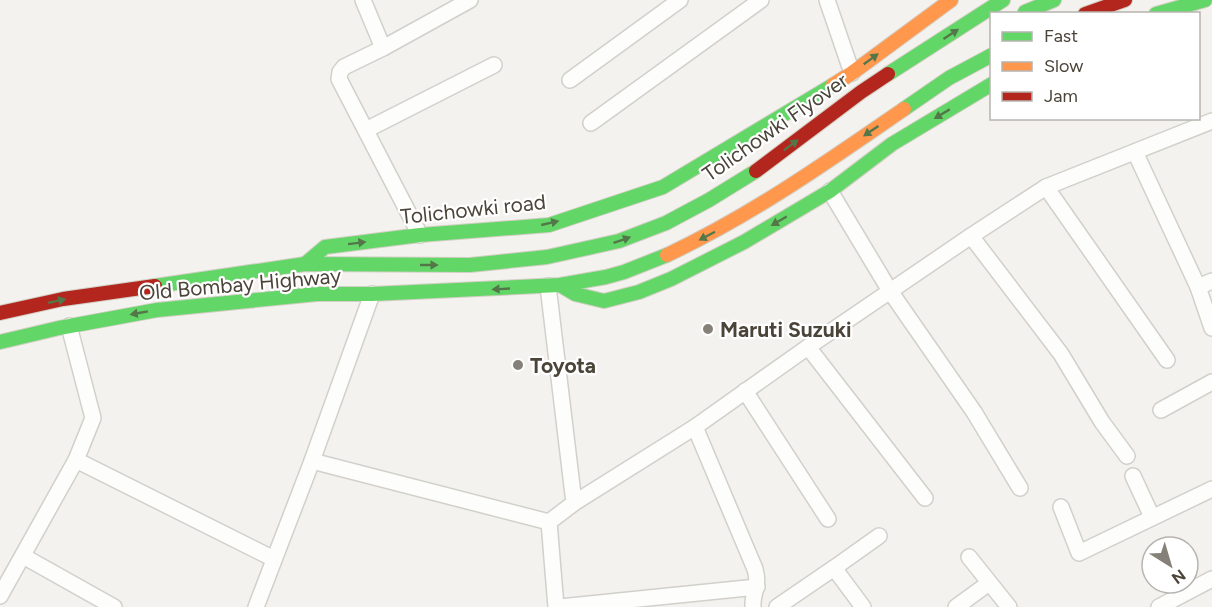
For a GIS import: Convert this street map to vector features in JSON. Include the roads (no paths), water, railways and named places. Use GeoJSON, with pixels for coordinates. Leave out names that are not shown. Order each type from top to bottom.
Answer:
{"type":"FeatureCollection","features":[{"type":"Feature","properties":{"kind":"main road","name":"Tolichowki road"},"geometry":{"type":"LineString","coordinates":[[305,264],[325,247],[420,235],[549,225],[663,187],[852,73],[951,0]]}},
{"type":"Feature","properties":{"kind":"main road","name":"Tolichowki Flyover"},"geometry":{"type":"LineString","coordinates":[[305,264],[470,265],[547,257],[619,241],[666,223],[748,177],[861,92],[1004,0]]}},
{"type":"Feature","properties":{"kind":"main road"},"geometry":{"type":"LineString","coordinates":[[1011,0],[1024,12]]}},
{"type":"Feature","properties":{"kind":"main road"},"geometry":{"type":"LineString","coordinates":[[1027,12],[1054,0]]}},
{"type":"Feature","properties":{"kind":"main road"},"geometry":{"type":"LineString","coordinates":[[1091,12],[1125,0]]}},
{"type":"Feature","properties":{"kind":"main road"},"geometry":{"type":"LineString","coordinates":[[1163,12],[1205,0]]}},
{"type":"Feature","properties":{"kind":"main road"},"geometry":{"type":"LineString","coordinates":[[554,286],[624,272],[705,237],[810,174],[949,78],[990,56]]}},
{"type":"Feature","properties":{"kind":"main road"},"geometry":{"type":"LineString","coordinates":[[554,286],[604,301],[639,292],[671,279],[744,242],[830,191],[892,144],[990,85]]}},
{"type":"Feature","properties":{"kind":"main road","name":"Old Bombay Highway"},"geometry":{"type":"LineString","coordinates":[[0,314],[63,299],[305,264]]}},
{"type":"Feature","properties":{"kind":"main road","name":"Old Bombay Highway"},"geometry":{"type":"LineString","coordinates":[[0,342],[69,326],[157,310],[317,294],[372,294],[554,286]]}},
{"type":"Feature","properties":{"kind":"street"},"geometry":{"type":"LineString","coordinates":[[363,0],[383,48]]}},
{"type":"Feature","properties":{"kind":"street"},"geometry":{"type":"LineString","coordinates":[[420,235],[339,79],[340,72],[344,67],[470,0]]}},
{"type":"Feature","properties":{"kind":"street"},"geometry":{"type":"LineString","coordinates":[[570,80],[680,0]]}},
{"type":"Feature","properties":{"kind":"street"},"geometry":{"type":"LineString","coordinates":[[591,123],[761,0]]}},
{"type":"Feature","properties":{"kind":"street"},"geometry":{"type":"LineString","coordinates":[[827,0],[852,73]]}},
{"type":"Feature","properties":{"kind":"street"},"geometry":{"type":"LineString","coordinates":[[366,130],[494,66]]}},
{"type":"Feature","properties":{"kind":"street"},"geometry":{"type":"LineString","coordinates":[[549,522],[574,503],[695,426],[808,346],[1046,187],[1212,121]]}},
{"type":"Feature","properties":{"kind":"street"},"geometry":{"type":"LineString","coordinates":[[1135,152],[1205,284],[1212,328]]}},
{"type":"Feature","properties":{"kind":"street"},"geometry":{"type":"LineString","coordinates":[[1046,187],[1167,360]]}},
{"type":"Feature","properties":{"kind":"street"},"geometry":{"type":"LineString","coordinates":[[830,191],[890,291],[974,412],[1020,488]]}},
{"type":"Feature","properties":{"kind":"street"},"geometry":{"type":"LineString","coordinates":[[970,236],[1061,354],[1102,422],[1127,456]]}},
{"type":"Feature","properties":{"kind":"street"},"geometry":{"type":"LineString","coordinates":[[554,286],[574,503]]}},
{"type":"Feature","properties":{"kind":"street"},"geometry":{"type":"LineString","coordinates":[[256,607],[372,294]]}},
{"type":"Feature","properties":{"kind":"street"},"geometry":{"type":"LineString","coordinates":[[0,596],[76,460],[93,418],[69,326]]}},
{"type":"Feature","properties":{"kind":"street"},"geometry":{"type":"LineString","coordinates":[[808,346],[925,498]]}},
{"type":"Feature","properties":{"kind":"street"},"geometry":{"type":"LineString","coordinates":[[1161,410],[1212,382]]}},
{"type":"Feature","properties":{"kind":"street"},"geometry":{"type":"LineString","coordinates":[[745,391],[828,519]]}},
{"type":"Feature","properties":{"kind":"street"},"geometry":{"type":"LineString","coordinates":[[695,426],[758,578],[752,600],[753,607]]}},
{"type":"Feature","properties":{"kind":"street"},"geometry":{"type":"LineString","coordinates":[[76,460],[274,559]]}},
{"type":"Feature","properties":{"kind":"street"},"geometry":{"type":"LineString","coordinates":[[312,461],[549,522]]}},
{"type":"Feature","properties":{"kind":"street"},"geometry":{"type":"LineString","coordinates":[[1133,476],[1152,517]]}},
{"type":"Feature","properties":{"kind":"street"},"geometry":{"type":"LineString","coordinates":[[1061,507],[1079,553],[1212,489]]}},
{"type":"Feature","properties":{"kind":"street"},"geometry":{"type":"LineString","coordinates":[[549,522],[558,607],[757,587]]}},
{"type":"Feature","properties":{"kind":"street"},"geometry":{"type":"LineString","coordinates":[[777,607],[879,536]]}},
{"type":"Feature","properties":{"kind":"street"},"geometry":{"type":"LineString","coordinates":[[23,556],[114,607]]}},
{"type":"Feature","properties":{"kind":"street"},"geometry":{"type":"LineString","coordinates":[[969,557],[1009,607]]}},
{"type":"Feature","properties":{"kind":"street"},"geometry":{"type":"LineString","coordinates":[[834,567],[863,607]]}},
{"type":"Feature","properties":{"kind":"street"},"geometry":{"type":"LineString","coordinates":[[1159,607],[1212,579]]}},
{"type":"Feature","properties":{"kind":"street"},"geometry":{"type":"LineString","coordinates":[[956,607],[989,583]]}},
{"type":"Feature","properties":{"kind":"place","name":"Maruti Suzuki"},"geometry":{"type":"Point","coordinates":[708,329]}},
{"type":"Feature","properties":{"kind":"place","name":"Toyota"},"geometry":{"type":"Point","coordinates":[518,365]}}]}
